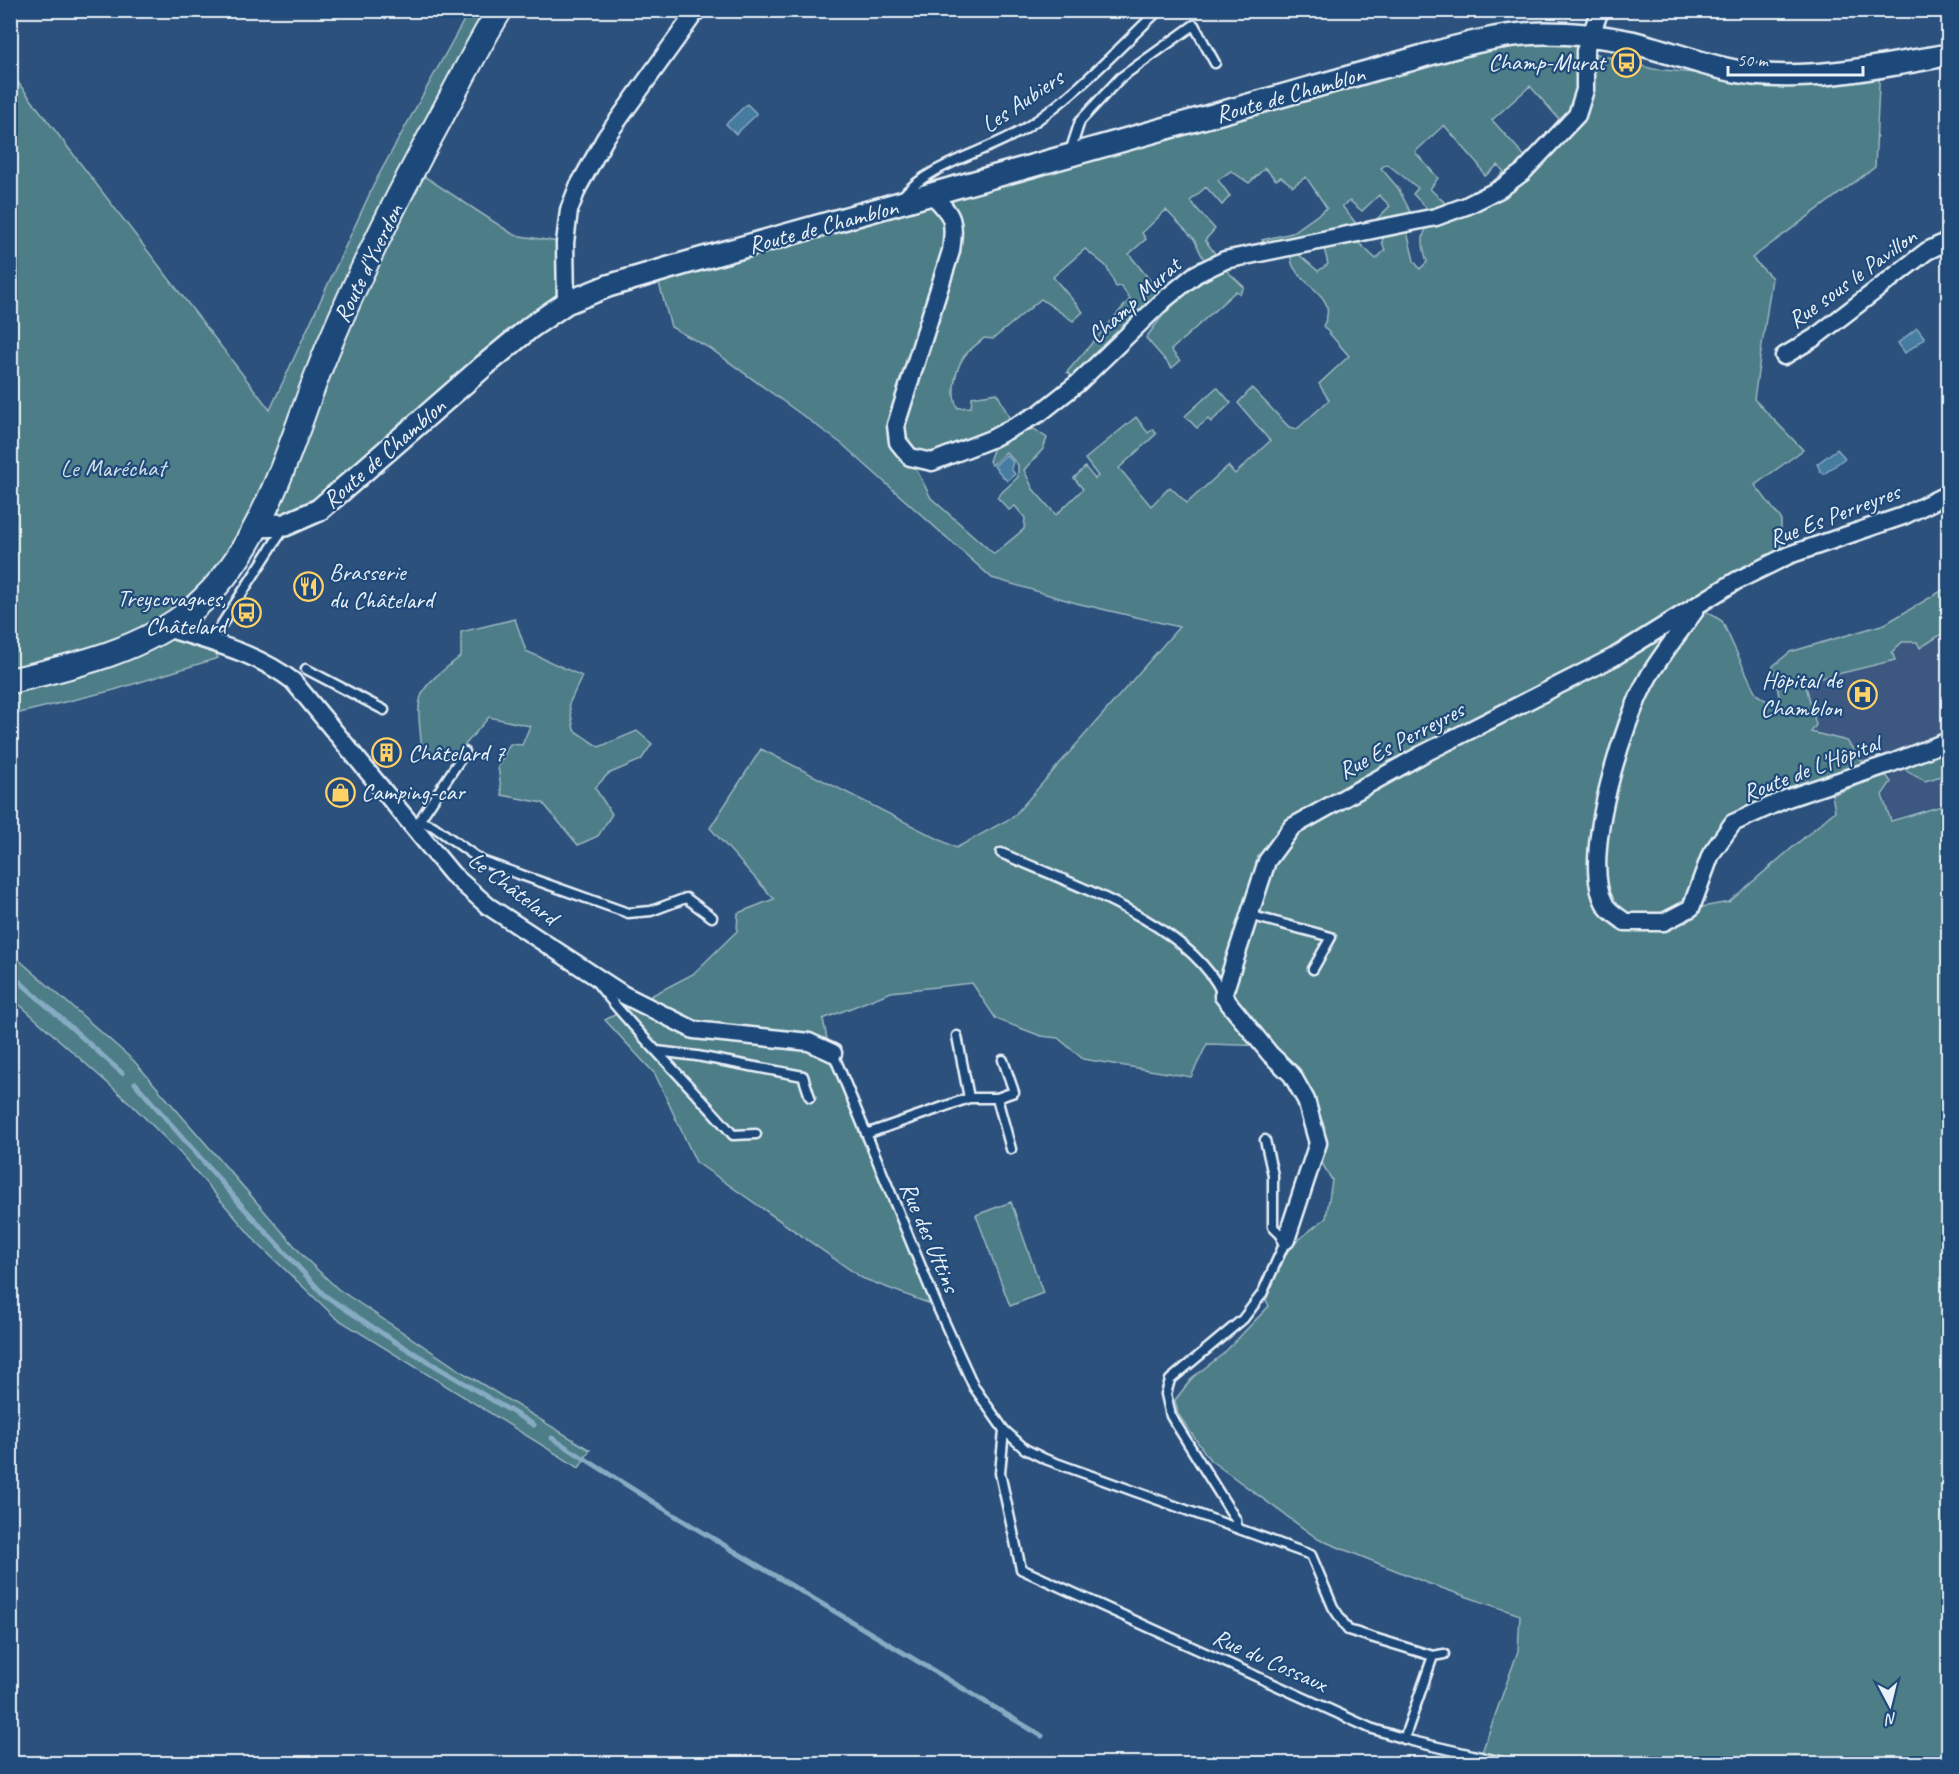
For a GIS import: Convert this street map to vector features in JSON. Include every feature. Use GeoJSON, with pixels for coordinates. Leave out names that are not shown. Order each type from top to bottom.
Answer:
{"type":"FeatureCollection","features":[{"type":"Feature","properties":{"kind":"main road","name":"Route d'Yverdon"},"geometry":{"type":"LineString","coordinates":[[257,525],[330,342],[357,283],[413,169],[500,10]]}},
{"type":"Feature","properties":{"kind":"main road"},"geometry":{"type":"LineString","coordinates":[[10,681],[63,669],[126,649],[167,628],[219,584],[239,559],[257,525]]}},
{"type":"Feature","properties":{"kind":"street"},"geometry":{"type":"LineString","coordinates":[[566,303],[565,243],[569,210],[578,188],[606,137],[698,10]]}},
{"type":"Feature","properties":{"kind":"street","name":"Champ Murat"},"geometry":{"type":"LineString","coordinates":[[932,195],[950,211],[953,234],[951,251],[896,425],[898,442],[909,457],[933,462],[991,439],[1040,413],[1078,383],[1166,299],[1196,274],[1225,260],[1436,217],[1466,207],[1500,189],[1522,172],[1577,114],[1585,90],[1585,51],[1600,10]]}},
{"type":"Feature","properties":{"kind":"street","name":"Route de Chamblon"},"geometry":{"type":"LineString","coordinates":[[257,525],[285,525],[319,510],[485,365],[531,327],[566,303],[618,283],[1070,156],[1488,40],[1546,33],[1591,35],[1633,43],[1713,66],[1771,75],[1841,71],[1948,55]]}},
{"type":"Feature","properties":{"kind":"street","name":"Rue sous le Pavillon"},"geometry":{"type":"LineString","coordinates":[[1784,356],[1814,338],[1927,251],[1948,241]]}},
{"type":"Feature","properties":{"kind":"street","name":"Rue Es Perreyres"},"geometry":{"type":"LineString","coordinates":[[1223,996],[1267,861],[1292,827],[1421,755],[1614,657],[1698,607],[1736,581],[1789,555],[1903,516],[1948,494]]}},
{"type":"Feature","properties":{"kind":"street","name":"Route de L'Hôpital"},"geometry":{"type":"LineString","coordinates":[[1698,607],[1649,677],[1622,736],[1608,793],[1595,869],[1605,904],[1625,922],[1664,922],[1691,908],[1711,854],[1733,823],[1788,798],[1892,763],[1948,741]]}},
{"type":"Feature","properties":{"kind":"street","name":"Le Châtelard"},"geometry":{"type":"LineString","coordinates":[[167,628],[211,641],[261,660],[293,681],[415,822],[452,874],[488,906],[624,995],[694,1030],[808,1042],[833,1053]]}},
{"type":"Feature","properties":{"kind":"street"},"geometry":{"type":"LineString","coordinates":[[1223,996],[1270,1054],[1292,1075],[1306,1100],[1318,1143],[1286,1240]]}},
{"type":"Feature","properties":{"kind":"lane","name":"Les Aubiers"},"geometry":{"type":"LineString","coordinates":[[895,206],[914,182],[1025,129],[1078,87],[1159,10]]}},
{"type":"Feature","properties":{"kind":"lane"},"geometry":{"type":"LineString","coordinates":[[1070,156],[1080,121],[1120,78],[1194,25],[1215,63]]}},
{"type":"Feature","properties":{"kind":"lane"},"geometry":{"type":"LineString","coordinates":[[211,641],[285,525]]}},
{"type":"Feature","properties":{"kind":"lane"},"geometry":{"type":"LineString","coordinates":[[306,669],[384,710]]}},
{"type":"Feature","properties":{"kind":"lane"},"geometry":{"type":"LineString","coordinates":[[465,752],[415,822],[433,826],[482,861],[628,913],[651,911],[686,898],[712,917]]}},
{"type":"Feature","properties":{"kind":"lane"},"geometry":{"type":"LineString","coordinates":[[1001,853],[1133,911],[1170,937],[1213,973],[1223,996]]}},
{"type":"Feature","properties":{"kind":"lane"},"geometry":{"type":"LineString","coordinates":[[1250,915],[1330,937],[1312,969]]}},
{"type":"Feature","properties":{"kind":"lane"},"geometry":{"type":"LineString","coordinates":[[588,971],[630,1025],[657,1051],[733,1135],[756,1134]]}},
{"type":"Feature","properties":{"kind":"lane"},"geometry":{"type":"LineString","coordinates":[[957,1036],[969,1098]]}},
{"type":"Feature","properties":{"kind":"lane"},"geometry":{"type":"LineString","coordinates":[[657,1051],[697,1056],[803,1076],[810,1097]]}},
{"type":"Feature","properties":{"kind":"lane","name":"Rue des Uttins"},"geometry":{"type":"LineString","coordinates":[[833,1053],[974,1387],[1004,1430]]}},
{"type":"Feature","properties":{"kind":"lane"},"geometry":{"type":"LineString","coordinates":[[866,1134],[969,1098],[997,1098],[1014,1092],[1002,1060]]}},
{"type":"Feature","properties":{"kind":"lane"},"geometry":{"type":"LineString","coordinates":[[997,1098],[1011,1149]]}},
{"type":"Feature","properties":{"kind":"lane"},"geometry":{"type":"LineString","coordinates":[[1238,1528],[1236,1520],[1171,1416],[1167,1405],[1166,1386],[1243,1320],[1262,1294],[1286,1240],[1272,1227],[1273,1175],[1264,1140]]}},
{"type":"Feature","properties":{"kind":"lane"},"geometry":{"type":"LineString","coordinates":[[1004,1430],[1025,1449],[1045,1460],[1311,1555],[1342,1622],[1348,1630],[1433,1656],[1444,1654]]}},
{"type":"Feature","properties":{"kind":"lane","name":"Rue du Cossaux"},"geometry":{"type":"LineString","coordinates":[[1004,1430],[1000,1473],[1021,1569],[1370,1728],[1404,1739],[1511,1764]]}},
{"type":"Feature","properties":{"kind":"lane"},"geometry":{"type":"LineString","coordinates":[[1404,1739],[1433,1656]]}},
{"type":"Feature","properties":{"kind":"shaded area"},"geometry":{"type":"Polygon","coordinates":[[[747,104],[757,114],[736,134],[726,124],[747,104]]]}},
{"type":"Feature","properties":{"kind":"shaded area"},"geometry":{"type":"Polygon","coordinates":[[[1917,328],[1925,338],[1905,353],[1898,343],[1917,328]]]}},
{"type":"Feature","properties":{"kind":"shaded area"},"geometry":{"type":"Polygon","coordinates":[[[1837,449],[1845,458],[1824,474],[1817,464],[1837,449]]]}},
{"type":"Feature","properties":{"kind":"shaded area"},"geometry":{"type":"Polygon","coordinates":[[[1006,455],[1013,462],[1011,469],[1015,474],[1007,481],[994,466],[1006,455]]]}},
{"type":"Feature","properties":{"kind":"shaded area","name":"Hôpital de Chamblon"},"geometry":{"type":"Polygon","coordinates":[[[1948,587],[1948,802],[1891,819],[1884,795],[1892,782],[1890,766],[1877,767],[1861,760],[1850,747],[1839,741],[1811,732],[1773,676],[1773,666],[1790,652],[1885,624],[1948,587]]]}},
{"type":"Feature","properties":{"kind":"green space","name":"Le Maréchat"},"geometry":{"type":"Polygon","coordinates":[[[469,11],[500,11],[413,169],[514,235],[565,243],[566,303],[319,510],[257,526],[168,627],[211,641],[218,658],[114,690],[11,715],[10,72],[270,410],[376,180],[469,11]]]}},
{"type":"Feature","properties":{"kind":"green space"},"geometry":{"type":"Polygon","coordinates":[[[1591,35],[1586,51],[1653,69],[1694,73],[1880,66],[1875,167],[1752,258],[1772,278],[1754,399],[1803,450],[1755,485],[1781,519],[1781,555],[1699,607],[1722,621],[1756,694],[1782,711],[1773,666],[1790,652],[1885,624],[1948,587],[1948,630],[1920,648],[1917,642],[1902,642],[1892,652],[1895,660],[1805,682],[1816,725],[1811,732],[1847,741],[1861,760],[1877,767],[1733,822],[1691,909],[1729,902],[1835,811],[1832,795],[1886,775],[1891,782],[1882,795],[1891,821],[1948,804],[1948,1763],[1520,1764],[1481,1755],[1518,1651],[1520,1615],[1427,1583],[1318,1539],[1210,1460],[1178,1414],[1175,1400],[1193,1377],[1223,1354],[1269,1306],[1264,1296],[1282,1259],[1295,1243],[1326,1218],[1332,1180],[1320,1160],[1325,1127],[1304,1087],[1272,1046],[1207,1044],[1191,1077],[1083,1059],[1058,1038],[1041,1036],[996,1019],[972,983],[891,992],[823,1019],[831,1059],[933,1305],[862,1278],[696,1162],[655,1074],[605,1020],[693,974],[737,931],[738,913],[774,899],[710,828],[761,749],[956,848],[1013,817],[1179,627],[1076,603],[992,578],[842,444],[711,349],[671,327],[656,272],[1418,58],[1591,35]],[[1530,86],[1492,120],[1531,163],[1567,128],[1530,86]],[[1444,125],[1415,152],[1438,178],[1430,189],[1454,211],[1499,189],[1492,182],[1504,172],[1498,165],[1485,176],[1478,164],[1444,125]],[[1387,164],[1381,168],[1398,188],[1415,221],[1405,223],[1414,261],[1420,269],[1427,262],[1423,243],[1424,233],[1435,217],[1413,194],[1418,188],[1387,164]],[[1265,168],[1249,183],[1231,171],[1218,180],[1230,196],[1222,205],[1206,187],[1190,201],[1215,229],[1205,240],[1216,255],[1204,260],[1194,239],[1166,210],[1142,233],[1146,239],[1129,254],[1165,299],[1078,383],[1067,372],[1130,299],[1121,286],[1116,287],[1106,266],[1085,249],[1053,277],[1083,312],[1073,321],[1041,299],[993,339],[984,338],[963,358],[954,383],[954,397],[958,408],[971,407],[972,397],[997,393],[1014,427],[958,454],[910,457],[931,498],[994,554],[1024,529],[1025,518],[1015,506],[1009,510],[997,497],[1018,477],[1018,465],[1006,452],[992,465],[989,461],[994,447],[1024,431],[1034,429],[1047,438],[1043,449],[1024,470],[1033,489],[1056,515],[1083,489],[1074,478],[1085,467],[1095,479],[1098,476],[1085,459],[1136,417],[1148,433],[1153,429],[1156,434],[1119,468],[1151,506],[1170,487],[1187,503],[1228,466],[1235,474],[1270,441],[1238,403],[1252,388],[1289,427],[1297,429],[1329,400],[1319,384],[1349,356],[1323,326],[1327,316],[1324,300],[1298,274],[1293,266],[1289,247],[1269,251],[1262,240],[1292,233],[1327,208],[1306,177],[1293,186],[1281,177],[1276,180],[1265,168]],[[1379,195],[1362,211],[1350,201],[1342,206],[1355,222],[1355,232],[1345,235],[1359,243],[1376,259],[1385,250],[1382,242],[1384,234],[1373,229],[1375,221],[1390,206],[1379,195]],[[1290,247],[1318,271],[1328,264],[1324,248],[1290,247]]]}},
{"type":"Feature","properties":{"kind":"green space"},"geometry":{"type":"Polygon","coordinates":[[[1226,270],[1244,287],[1240,294],[1236,291],[1171,350],[1180,361],[1172,368],[1146,338],[1181,298],[1202,282],[1226,270]]]}},
{"type":"Feature","properties":{"kind":"green space"},"geometry":{"type":"Polygon","coordinates":[[[1217,387],[1231,403],[1211,422],[1208,419],[1197,428],[1185,416],[1217,387]]]}},
{"type":"Feature","properties":{"kind":"green space"},"geometry":{"type":"Polygon","coordinates":[[[515,619],[526,651],[582,676],[569,704],[574,730],[599,747],[637,731],[652,744],[641,760],[608,774],[595,788],[612,814],[598,836],[578,845],[543,803],[502,795],[498,767],[510,744],[522,745],[530,726],[489,717],[452,760],[422,750],[419,704],[426,686],[461,656],[461,632],[515,619]]]}},
{"type":"Feature","properties":{"kind":"green space"},"geometry":{"type":"Polygon","coordinates":[[[1948,744],[1948,774],[1925,781],[1908,772],[1900,763],[1948,744]]]}},
{"type":"Feature","properties":{"kind":"green space"},"geometry":{"type":"Polygon","coordinates":[[[10,952],[134,1061],[306,1259],[338,1289],[467,1375],[590,1450],[579,1468],[336,1318],[258,1244],[181,1154],[131,1104],[11,997],[10,952]]]}},
{"type":"Feature","properties":{"kind":"green space"},"geometry":{"type":"Polygon","coordinates":[[[1011,1202],[1043,1293],[1010,1306],[976,1215],[1011,1202]]]}},
{"type":"Feature","properties":{"kind":"waterway"},"geometry":{"type":"LineString","coordinates":[[10,973],[122,1073]]}},
{"type":"Feature","properties":{"kind":"waterway"},"geometry":{"type":"LineString","coordinates":[[135,1083],[243,1207],[324,1295],[394,1341],[534,1425]]}},
{"type":"Feature","properties":{"kind":"waterway"},"geometry":{"type":"LineString","coordinates":[[552,1438],[674,1515],[1042,1736]]}},
{"type":"Feature","properties":{"kind":"place","name":"Champ-Murat"},"geometry":{"type":"Point","coordinates":[1626,62]}},
{"type":"Feature","properties":{"kind":"place","name":"Brasserie du Châtelard"},"geometry":{"type":"Point","coordinates":[308,586]}},
{"type":"Feature","properties":{"kind":"place","name":"Treycovagnes, Châtelard"},"geometry":{"type":"Point","coordinates":[247,612]}},
{"type":"Feature","properties":{"kind":"place","name":"Hôpital de Chamblon"},"geometry":{"type":"Point","coordinates":[1863,694]}},
{"type":"Feature","properties":{"kind":"place","name":"Châtelard 7"},"geometry":{"type":"Point","coordinates":[387,753]}},
{"type":"Feature","properties":{"kind":"place","name":"Camping-car"},"geometry":{"type":"Point","coordinates":[340,792]}}]}
